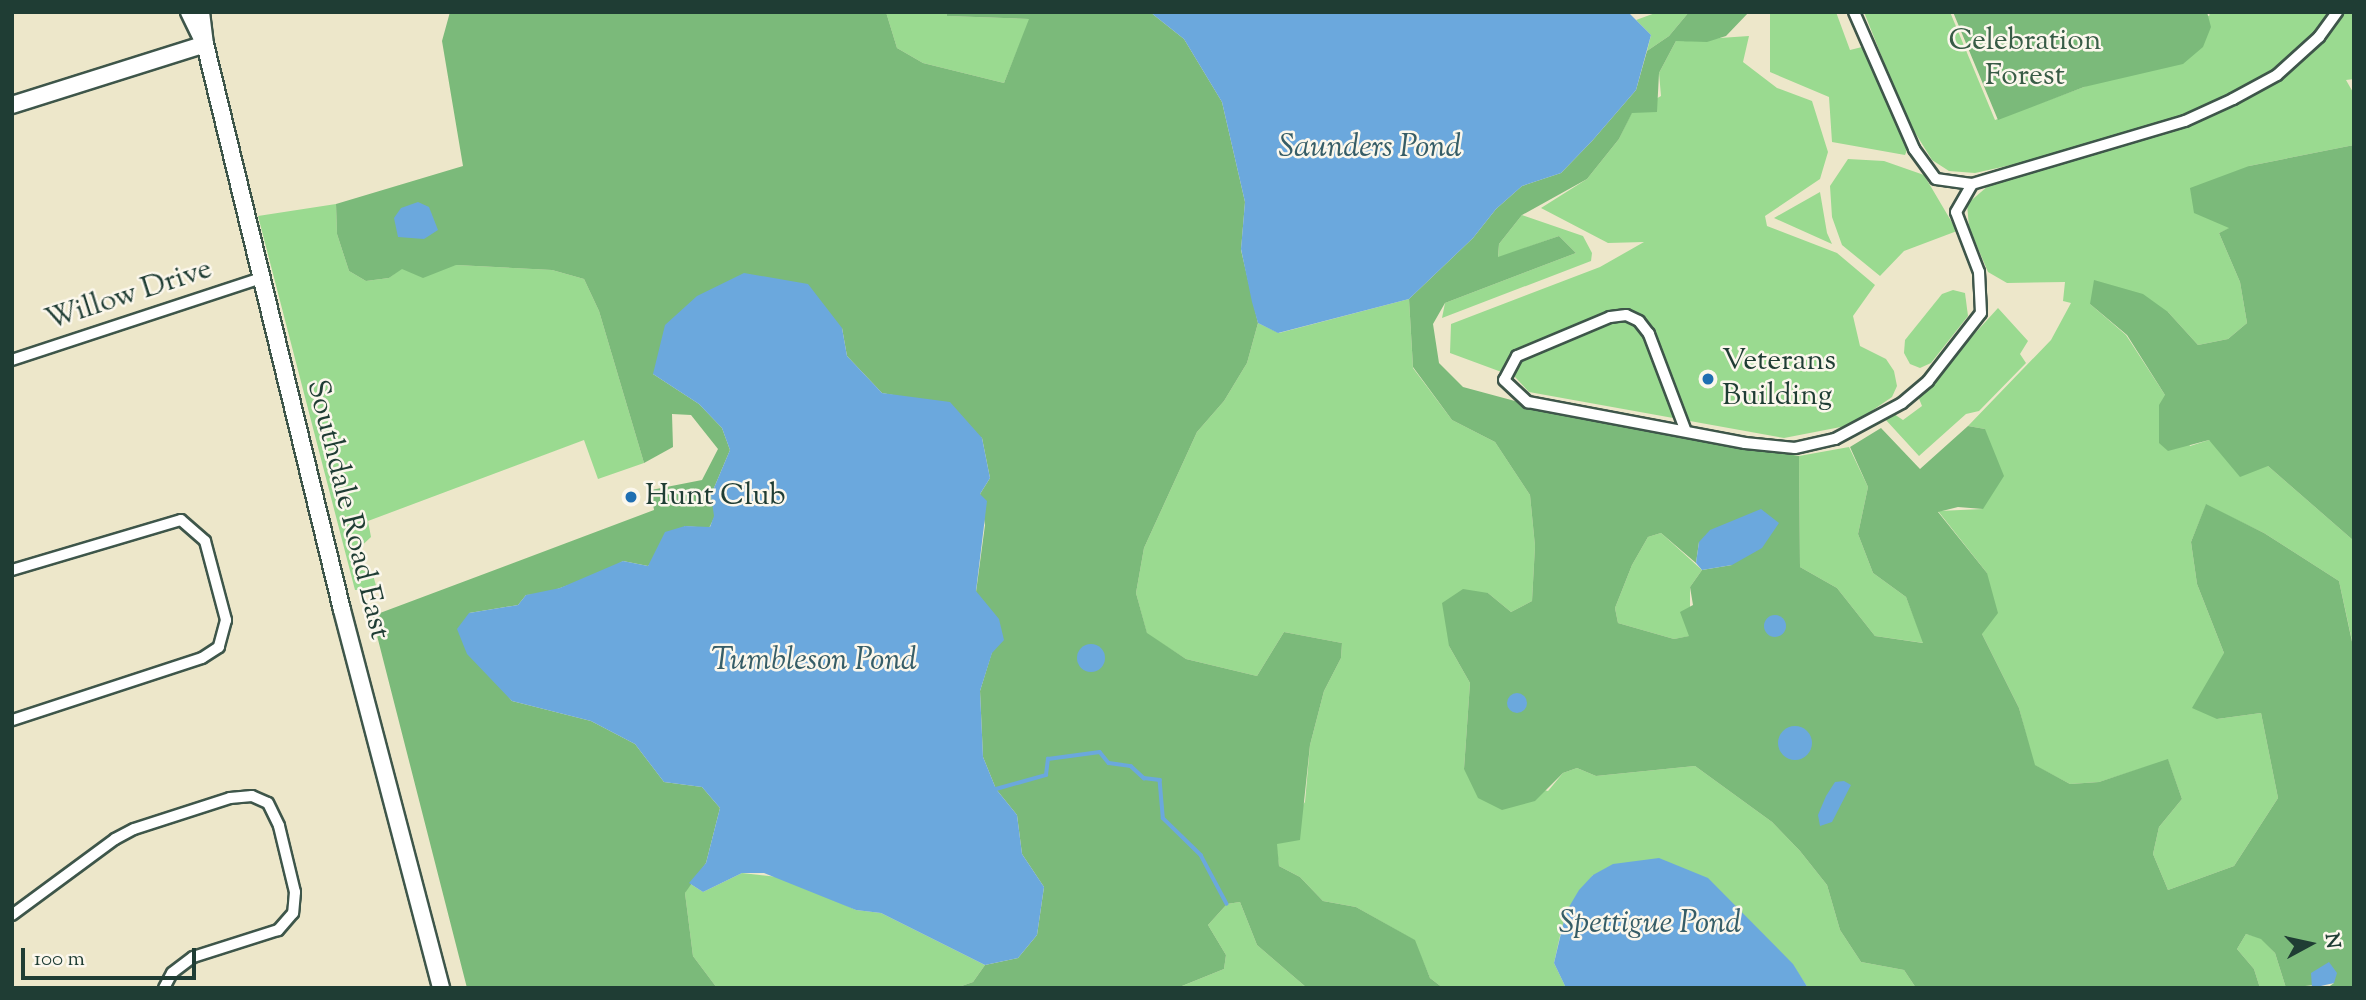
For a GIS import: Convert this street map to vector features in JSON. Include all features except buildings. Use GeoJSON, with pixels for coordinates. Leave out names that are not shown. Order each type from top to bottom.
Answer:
{"type":"FeatureCollection","features":[{"type":"Feature","properties":{"kind":"main road","name":"Southdale Road East"},"geometry":{"type":"LineString","coordinates":[[189,12],[205,44]]}},
{"type":"Feature","properties":{"kind":"main road","name":"Southdale Road East"},"geometry":{"type":"LineString","coordinates":[[201,12],[205,44],[339,596],[442,988]]}},
{"type":"Feature","properties":{"kind":"main road"},"geometry":{"type":"LineString","coordinates":[[12,105],[205,44]]}},
{"type":"Feature","properties":{"kind":"street"},"geometry":{"type":"LineString","coordinates":[[1854,12],[1914,149],[1936,178],[1972,184],[2185,121],[2233,99],[2277,75],[2319,37],[2337,12]]}},
{"type":"Feature","properties":{"kind":"street"},"geometry":{"type":"LineString","coordinates":[[1685,429],[1649,334],[1639,321],[1626,315],[1610,317],[1517,356],[1504,380],[1528,402],[1795,448],[1835,439],[1910,396],[1928,381],[1981,313],[1979,272],[1956,212],[1972,184]]}},
{"type":"Feature","properties":{"kind":"street","name":"Willow Drive"},"geometry":{"type":"LineString","coordinates":[[12,360],[262,278]]}},
{"type":"Feature","properties":{"kind":"street"},"geometry":{"type":"LineString","coordinates":[[12,570],[181,520],[205,541],[226,620],[219,647],[202,658],[12,720]]}},
{"type":"Feature","properties":{"kind":"street"},"geometry":{"type":"LineString","coordinates":[[12,915],[115,839],[134,829],[230,797],[252,796],[268,803],[279,826],[295,891],[293,913],[278,930],[193,957],[172,973],[164,988]]}},
{"type":"Feature","properties":{"kind":"green space"},"geometry":{"type":"Polygon","coordinates":[[[450,12],[886,12],[897,48],[923,63],[1004,83],[1029,19],[947,16],[946,12],[1150,12],[1184,39],[1222,102],[1245,202],[1241,250],[1258,323],[1247,363],[1224,401],[1197,432],[1144,548],[1136,593],[1147,633],[1186,659],[1257,676],[1284,632],[1342,643],[1341,658],[1324,691],[1310,745],[1300,840],[1277,844],[1279,866],[1300,877],[1323,901],[1356,907],[1415,940],[1430,978],[1443,988],[1307,988],[1257,945],[1240,902],[1227,904],[1208,925],[1226,955],[1224,969],[1177,988],[956,988],[973,982],[985,965],[1018,958],[1037,935],[1044,887],[1022,854],[1017,815],[996,789],[983,757],[980,691],[992,652],[976,592],[985,525],[980,494],[990,478],[982,438],[915,399],[882,393],[847,356],[842,328],[653,374],[699,404],[722,428],[730,450],[711,495],[715,516],[709,528],[685,526],[648,566],[623,561],[603,573],[543,594],[526,595],[518,605],[469,613],[491,676],[512,701],[591,721],[635,744],[664,782],[702,787],[720,808],[706,863],[685,893],[693,956],[717,988],[467,988],[372,616],[654,510],[651,490],[702,480],[718,449],[691,415],[672,414],[673,447],[644,463],[599,311],[584,279],[552,270],[456,265],[423,278],[402,269],[389,278],[366,281],[349,271],[337,234],[336,204],[463,166],[442,41],[450,12]]]}},
{"type":"Feature","properties":{"kind":"green space"},"geometry":{"type":"Polygon","coordinates":[[[886,12],[946,12],[947,16],[1030,19],[1004,83],[923,63],[897,48],[886,12]]]}},
{"type":"Feature","properties":{"kind":"green space"},"geometry":{"type":"Polygon","coordinates":[[[1658,12],[1689,12],[1669,36],[1647,51],[1651,35],[1636,20],[1658,12]]]}},
{"type":"Feature","properties":{"kind":"green space"},"geometry":{"type":"Polygon","coordinates":[[[1689,12],[1749,12],[1726,36],[1707,42],[1676,41],[1659,73],[1657,112],[1632,113],[1619,139],[1587,179],[1522,215],[1499,244],[1498,257],[1559,236],[1576,253],[1445,303],[1433,324],[1439,363],[1463,387],[1559,413],[1799,456],[1800,567],[1837,588],[1875,636],[1923,643],[1906,597],[1873,573],[1858,534],[1868,487],[1850,447],[1881,428],[1920,469],[1968,426],[1985,429],[2004,476],[1983,509],[1958,507],[1938,512],[1987,573],[1998,613],[1982,634],[2019,708],[2035,765],[2070,784],[2099,782],[2168,759],[2182,799],[2159,827],[2153,854],[2168,890],[2234,866],[2278,798],[2261,713],[2217,719],[2192,708],[2224,653],[2197,584],[2191,542],[2206,504],[2264,533],[2339,581],[2354,651],[2354,988],[2327,988],[2334,983],[2286,988],[2275,953],[2261,939],[2246,934],[2237,949],[2254,969],[2260,988],[1916,988],[1904,970],[1861,962],[1840,930],[1827,885],[1800,851],[1772,822],[1695,766],[1596,776],[1577,768],[1563,773],[1535,801],[1502,810],[1478,798],[1464,769],[1470,683],[1449,646],[1442,603],[1463,589],[1488,593],[1511,612],[1532,601],[1535,546],[1530,495],[1495,442],[1452,420],[1413,367],[1409,299],[1473,238],[1496,209],[1522,186],[1561,173],[1636,90],[1647,51],[1669,36],[1689,12]],[[1661,533],[1648,537],[1632,565],[1615,608],[1618,623],[1674,639],[1689,636],[1680,612],[1693,605],[1690,587],[1702,570],[1732,565],[1699,542],[1696,563],[1661,533]]]}},
{"type":"Feature","properties":{"kind":"green space"},"geometry":{"type":"Polygon","coordinates":[[[1770,12],[1836,12],[1850,50],[1862,47],[1907,150],[1905,155],[1832,142],[1829,97],[1770,72],[1770,12]]]}},
{"type":"Feature","properties":{"kind":"green space"},"geometry":{"type":"Polygon","coordinates":[[[1864,12],[1950,12],[1995,120],[2084,87],[2210,15],[2207,12],[2354,12],[2354,79],[2346,80],[2354,94],[2354,145],[2249,166],[2230,228],[2219,233],[2240,282],[2247,323],[2228,339],[2198,345],[2168,312],[2090,304],[2126,335],[2165,395],[2190,446],[2209,440],[2268,466],[2354,541],[2354,650],[2339,581],[2264,533],[2206,505],[2191,542],[2197,584],[2224,653],[2217,719],[2261,713],[2278,798],[2234,866],[2168,890],[2153,854],[2159,827],[2182,799],[2168,760],[2099,782],[2070,784],[2034,765],[2019,708],[1982,634],[1987,573],[1938,511],[1983,509],[1985,429],[1968,426],[2051,340],[2071,303],[2063,301],[2065,282],[2007,283],[1988,272],[1969,227],[1967,204],[1988,186],[2026,173],[2020,163],[1975,173],[1949,171],[1932,160],[1906,118],[1864,12]]]}},
{"type":"Feature","properties":{"kind":"green space","name":"Celebration Forest"},"geometry":{"type":"Polygon","coordinates":[[[1953,12],[2207,12],[2211,27],[2203,47],[2183,64],[2084,87],[1998,120],[1953,12]]]}},
{"type":"Feature","properties":{"kind":"green space"},"geometry":{"type":"Polygon","coordinates":[[[1749,36],[1743,62],[1777,88],[1812,101],[1828,152],[1820,179],[1765,216],[1767,226],[1837,253],[1875,285],[1853,316],[1860,346],[1886,359],[1894,371],[1897,386],[1892,397],[1851,425],[1784,438],[1529,392],[1515,377],[1450,353],[1451,324],[1600,267],[1644,242],[1608,243],[1541,208],[1587,179],[1619,139],[1632,112],[1661,96],[1659,73],[1676,41],[1749,36]]]}},
{"type":"Feature","properties":{"kind":"green space"},"geometry":{"type":"Polygon","coordinates":[[[2354,145],[2354,541],[2268,466],[2240,477],[2209,440],[2168,451],[2159,443],[2159,405],[2165,395],[2127,335],[2090,304],[2094,280],[2143,294],[2168,312],[2198,345],[2228,339],[2247,323],[2240,282],[2219,233],[2229,228],[2194,213],[2190,188],[2249,166],[2354,145]]]}},
{"type":"Feature","properties":{"kind":"green space"},"geometry":{"type":"Polygon","coordinates":[[[1848,159],[1884,161],[1924,175],[1957,231],[1904,251],[1880,276],[1842,245],[1832,217],[1830,186],[1848,159]]]}},
{"type":"Feature","properties":{"kind":"green space"},"geometry":{"type":"Polygon","coordinates":[[[1820,192],[1827,233],[1832,244],[1774,218],[1820,192]]]}},
{"type":"Feature","properties":{"kind":"green space"},"geometry":{"type":"Polygon","coordinates":[[[336,204],[337,234],[349,271],[366,281],[389,278],[402,268],[456,265],[552,270],[584,279],[599,311],[644,463],[598,479],[584,440],[368,521],[371,537],[355,552],[358,568],[373,575],[377,589],[355,590],[258,216],[336,204]]]}},
{"type":"Feature","properties":{"kind":"green space"},"geometry":{"type":"Polygon","coordinates":[[[1522,215],[1583,236],[1592,253],[1591,261],[1442,318],[1445,303],[1576,253],[1559,236],[1498,258],[1499,244],[1522,215]]]}},
{"type":"Feature","properties":{"kind":"green space"},"geometry":{"type":"Polygon","coordinates":[[[1953,290],[1965,293],[1968,316],[1931,363],[1920,368],[1910,364],[1904,353],[1905,340],[1942,294],[1953,290]]]}},
{"type":"Feature","properties":{"kind":"green space"},"geometry":{"type":"Polygon","coordinates":[[[1409,299],[1413,368],[1452,420],[1495,442],[1530,495],[1535,546],[1532,601],[1511,612],[1488,593],[1449,646],[1470,683],[1464,769],[1548,791],[1563,773],[1577,768],[1596,776],[1695,766],[1772,822],[1800,851],[1827,885],[1840,930],[1861,962],[1904,970],[1916,988],[1808,988],[1792,964],[1593,875],[1566,912],[1560,936],[1554,963],[1566,988],[1443,988],[1430,978],[1414,940],[1356,907],[1323,901],[1300,877],[1279,866],[1276,844],[1305,802],[1310,745],[1324,691],[1341,658],[1342,643],[1284,632],[1257,676],[1186,659],[1147,634],[1136,593],[1144,548],[1197,432],[1224,401],[1247,363],[1258,323],[1279,333],[1409,299]]]}},
{"type":"Feature","properties":{"kind":"green space"},"geometry":{"type":"Polygon","coordinates":[[[1998,308],[2028,341],[2020,354],[2026,363],[1979,411],[1966,414],[1919,456],[1885,419],[1894,414],[1903,420],[1922,406],[1918,396],[1998,308]]]}},
{"type":"Feature","properties":{"kind":"green space"},"geometry":{"type":"Polygon","coordinates":[[[1849,447],[1868,487],[1858,534],[1873,573],[1906,597],[1924,643],[1875,636],[1837,588],[1800,567],[1799,456],[1849,447]]]}},
{"type":"Feature","properties":{"kind":"green space"},"geometry":{"type":"Polygon","coordinates":[[[1661,533],[1702,570],[1690,587],[1690,636],[1674,639],[1618,623],[1615,608],[1632,565],[1648,537],[1661,533]]]}},
{"type":"Feature","properties":{"kind":"green space"},"geometry":{"type":"Polygon","coordinates":[[[742,873],[787,878],[856,910],[881,913],[985,965],[973,982],[956,988],[717,988],[693,956],[685,893],[689,883],[703,892],[742,873]]]}},
{"type":"Feature","properties":{"kind":"green space"},"geometry":{"type":"Polygon","coordinates":[[[1240,902],[1257,945],[1307,988],[1177,988],[1224,969],[1226,955],[1208,925],[1227,904],[1240,902]]]}},
{"type":"Feature","properties":{"kind":"green space"},"geometry":{"type":"Polygon","coordinates":[[[2246,934],[2261,938],[2275,953],[2286,988],[2260,988],[2254,969],[2237,949],[2246,934]]]}},
{"type":"Feature","properties":{"kind":"water","name":"Saunders Pond"},"geometry":{"type":"Polygon","coordinates":[[[1150,12],[1628,12],[1651,35],[1636,90],[1592,141],[1561,173],[1522,186],[1496,209],[1473,238],[1409,299],[1278,333],[1258,323],[1252,302],[1241,249],[1245,202],[1222,102],[1184,39],[1150,12]]]}},
{"type":"Feature","properties":{"kind":"water"},"geometry":{"type":"Polygon","coordinates":[[[418,202],[429,207],[438,230],[424,239],[398,237],[394,218],[401,208],[418,202]]]}},
{"type":"Feature","properties":{"kind":"water","name":"Tumbleson Pond"},"geometry":{"type":"Polygon","coordinates":[[[744,273],[808,284],[842,328],[847,356],[882,393],[950,402],[982,438],[990,478],[980,494],[987,501],[976,591],[999,619],[1004,640],[992,653],[980,691],[983,757],[996,789],[1017,815],[1022,854],[1044,887],[1037,935],[1018,958],[985,965],[881,913],[856,910],[764,873],[742,873],[703,892],[689,883],[706,863],[720,808],[702,787],[664,782],[635,744],[591,721],[512,701],[467,654],[457,629],[469,613],[518,605],[526,595],[560,588],[623,561],[648,566],[665,532],[685,526],[710,527],[714,516],[711,495],[730,450],[722,428],[699,404],[653,374],[665,325],[697,296],[744,273]]]}},
{"type":"Feature","properties":{"kind":"water"},"geometry":{"type":"Polygon","coordinates":[[[1761,509],[1779,523],[1762,548],[1732,565],[1702,570],[1696,563],[1699,542],[1710,530],[1761,509]]]}},
{"type":"Feature","properties":{"kind":"water"},"geometry":{"type":"Polygon","coordinates":[[[1775,615],[1785,622],[1786,626],[1779,636],[1775,637],[1765,630],[1764,626],[1771,616],[1775,615]]]}},
{"type":"Feature","properties":{"kind":"water"},"geometry":{"type":"Polygon","coordinates":[[[1091,644],[1101,648],[1105,658],[1101,668],[1091,672],[1081,668],[1077,658],[1081,648],[1091,644]]]}},
{"type":"Feature","properties":{"kind":"water"},"geometry":{"type":"Polygon","coordinates":[[[1517,693],[1524,696],[1527,703],[1524,710],[1517,713],[1510,710],[1507,703],[1510,696],[1517,693]]]}},
{"type":"Feature","properties":{"kind":"water"},"geometry":{"type":"Polygon","coordinates":[[[1795,726],[1807,731],[1812,743],[1807,755],[1795,760],[1783,755],[1778,743],[1783,731],[1795,726]]]}},
{"type":"Feature","properties":{"kind":"water"},"geometry":{"type":"Polygon","coordinates":[[[1844,781],[1851,785],[1832,822],[1820,826],[1818,815],[1826,796],[1835,782],[1844,781]]]}},
{"type":"Feature","properties":{"kind":"water","name":"Spettigue Pond"},"geometry":{"type":"Polygon","coordinates":[[[1659,858],[1708,878],[1793,964],[1808,988],[1566,988],[1554,963],[1566,912],[1579,890],[1593,875],[1613,864],[1659,858]]]}},
{"type":"Feature","properties":{"kind":"water"},"geometry":{"type":"Polygon","coordinates":[[[2329,962],[2337,973],[2334,983],[2312,988],[2311,973],[2329,962]]]}},
{"type":"Feature","properties":{"kind":"waterway"},"geometry":{"type":"LineString","coordinates":[[996,789],[1046,775],[1048,759],[1100,752],[1109,763],[1131,766],[1144,778],[1160,780],[1163,818],[1201,855],[1227,904]]}},
{"type":"Feature","properties":{"kind":"place","name":"Veterans Building"},"geometry":{"type":"Point","coordinates":[1708,379]}},
{"type":"Feature","properties":{"kind":"place","name":"Hunt Club"},"geometry":{"type":"Point","coordinates":[631,497]}}]}
